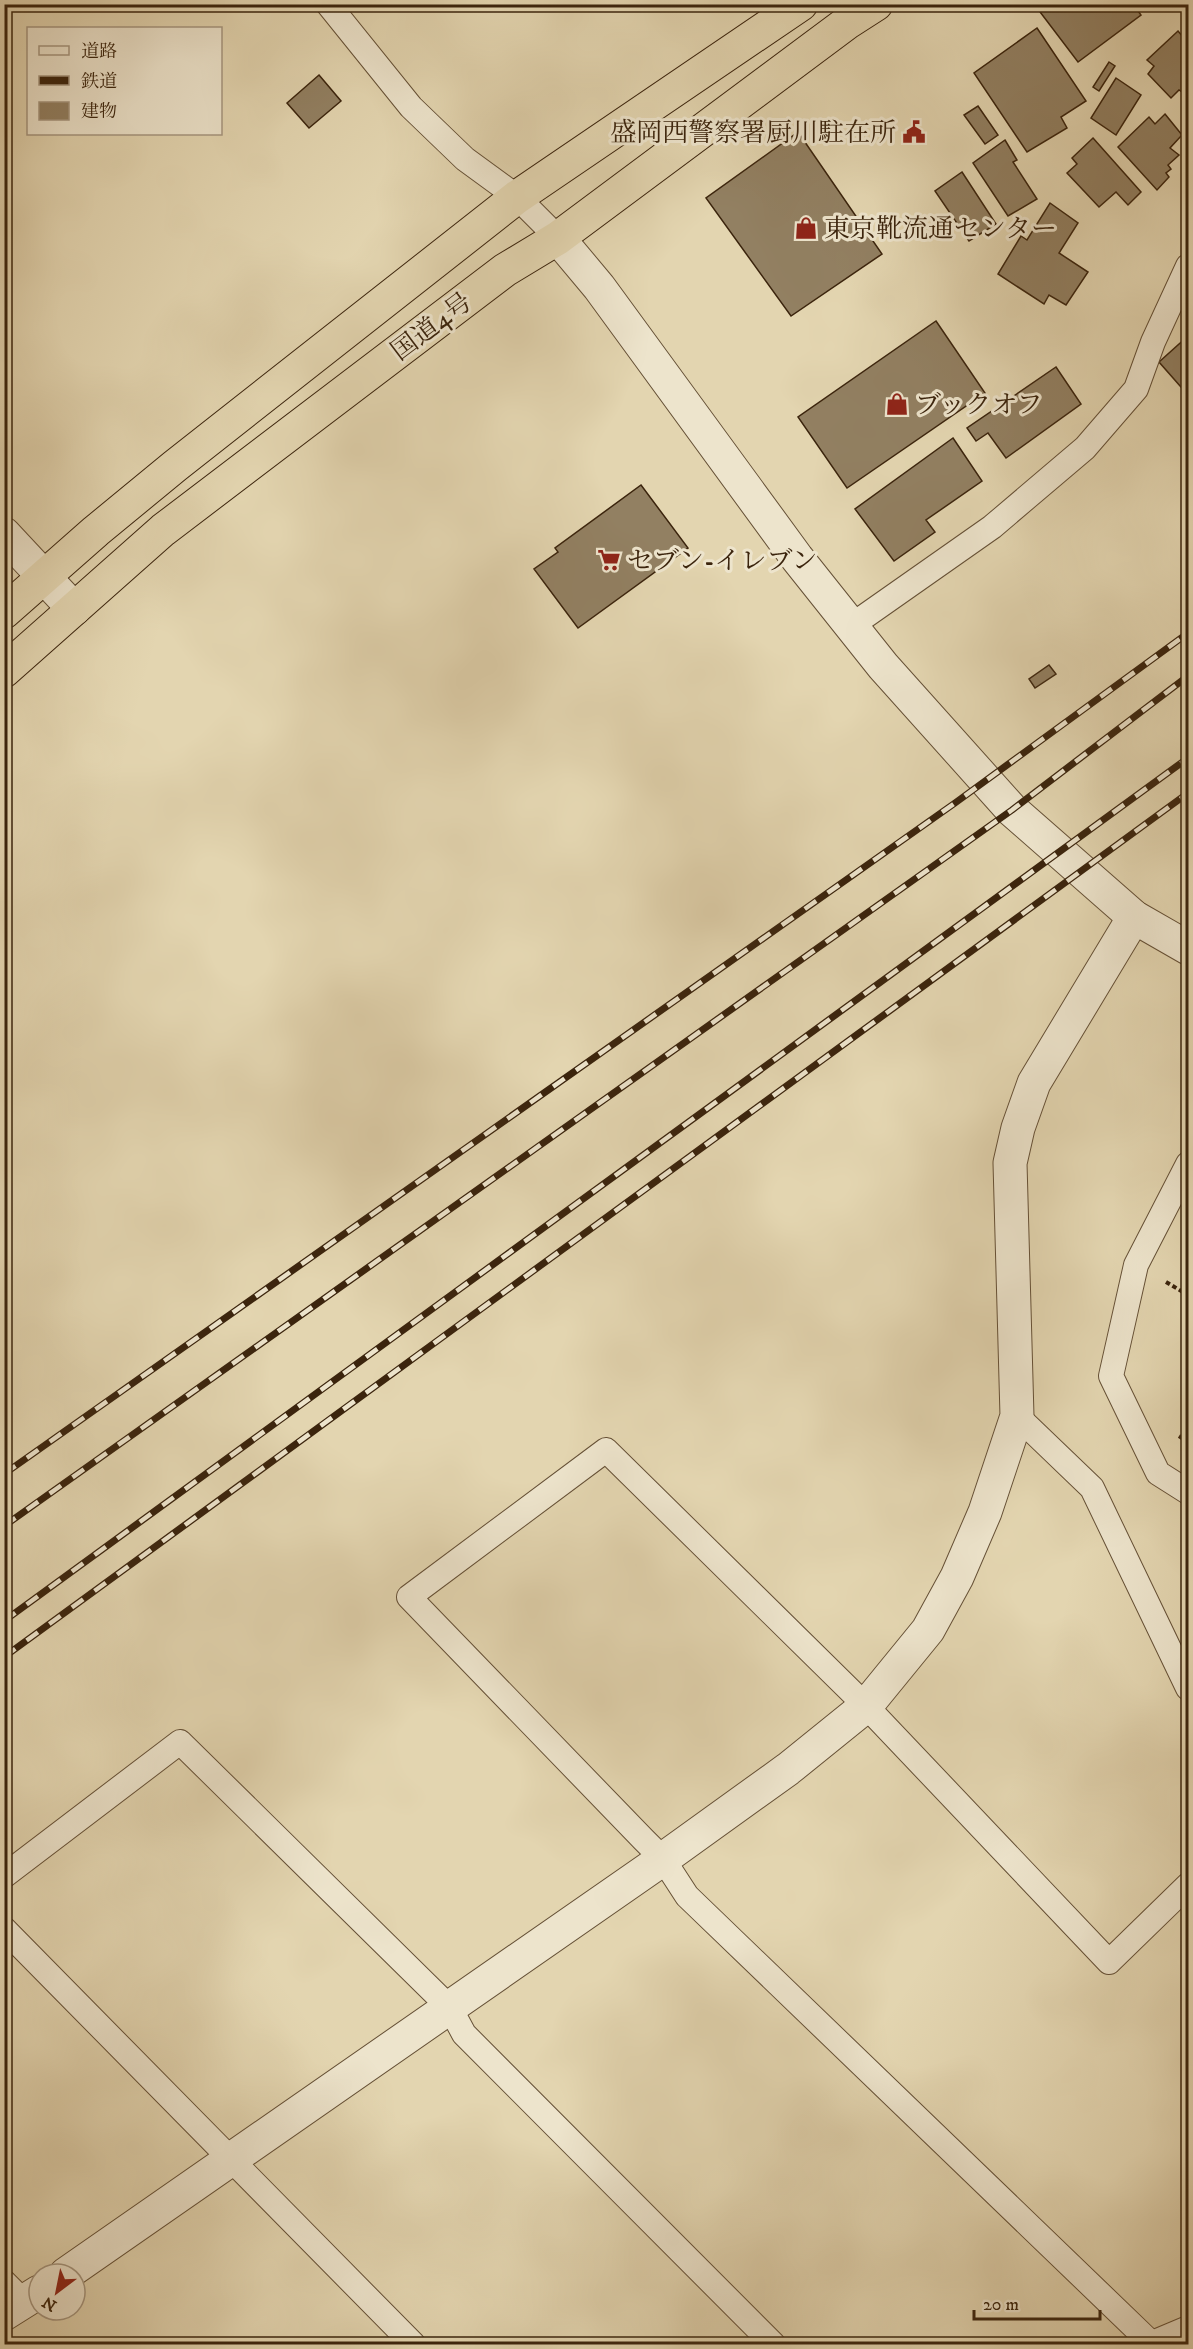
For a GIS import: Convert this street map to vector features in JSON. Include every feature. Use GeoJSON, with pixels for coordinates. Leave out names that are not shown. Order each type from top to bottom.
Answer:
{"type":"FeatureCollection","features":[{"type":"Feature","properties":{"kind":"highway","name":"国道4号"},"geometry":{"type":"LineString","coordinates":[[4,612],[175,466],[517,197],[801,4]]}},
{"type":"Feature","properties":{"kind":"highway","name":"国道4号"},"geometry":{"type":"LineString","coordinates":[[4,671],[163,530],[505,270],[558,238],[848,22],[876,4]]}},
{"type":"Feature","properties":{"kind":"street"},"geometry":{"type":"LineString","coordinates":[[558,238],[599,287],[797,558],[883,666],[1012,810],[1134,916],[1188,948]]}},
{"type":"Feature","properties":{"kind":"street"},"geometry":{"type":"LineString","coordinates":[[4,534],[74,609]]}},
{"type":"Feature","properties":{"kind":"street"},"geometry":{"type":"LineString","coordinates":[[83,2262],[663,1859],[788,1769],[866,1706],[927,1630],[957,1577],[985,1512],[1017,1416],[1010,1163],[1018,1128],[1034,1083],[1134,916]]}},
{"type":"Feature","properties":{"kind":"lane"},"geometry":{"type":"LineString","coordinates":[[328,4],[411,107],[465,159],[517,197],[558,238]]}},
{"type":"Feature","properties":{"kind":"lane"},"geometry":{"type":"LineString","coordinates":[[851,626],[992,527],[1085,448],[1136,389],[1153,342],[1188,266]]}},
{"type":"Feature","properties":{"kind":"lane"},"geometry":{"type":"LineString","coordinates":[[1188,1164],[1136,1265],[1111,1376],[1158,1473],[1188,1492]]}},
{"type":"Feature","properties":{"kind":"lane"},"geometry":{"type":"LineString","coordinates":[[1017,1416],[1092,1488],[1188,1688]]}},
{"type":"Feature","properties":{"kind":"lane"},"geometry":{"type":"LineString","coordinates":[[1188,1885],[1109,1962],[866,1706],[606,1449],[409,1597],[663,1859],[687,1896],[1151,2344],[1188,2328]]}},
{"type":"Feature","properties":{"kind":"lane"},"geometry":{"type":"LineString","coordinates":[[4,1876],[180,1742],[450,2008],[464,2034],[773,2344]]}},
{"type":"Feature","properties":{"kind":"lane"},"geometry":{"type":"LineString","coordinates":[[4,1929],[413,2344]]}},
{"type":"Feature","properties":{"kind":"building"},"geometry":{"type":"Polygon","coordinates":[[[1034,4],[1133,4],[1141,15],[1078,62],[1034,4]]]}},
{"type":"Feature","properties":{"kind":"building"},"geometry":{"type":"Polygon","coordinates":[[[1037,28],[1086,101],[1061,117],[1067,128],[1027,152],[974,73],[1037,28]]]}},
{"type":"Feature","properties":{"kind":"building"},"geometry":{"type":"Polygon","coordinates":[[[1178,31],[1188,43],[1188,96],[1179,90],[1171,98],[1148,74],[1154,66],[1147,60],[1178,31]]]}},
{"type":"Feature","properties":{"kind":"building"},"geometry":{"type":"Polygon","coordinates":[[[1109,62],[1115,66],[1099,91],[1093,87],[1109,62]]]}},
{"type":"Feature","properties":{"kind":"building"},"geometry":{"type":"Polygon","coordinates":[[[319,75],[341,101],[309,128],[287,103],[319,75]]]}},
{"type":"Feature","properties":{"kind":"building"},"geometry":{"type":"Polygon","coordinates":[[[1116,78],[1141,95],[1116,135],[1091,118],[1116,78]]]}},
{"type":"Feature","properties":{"kind":"building"},"geometry":{"type":"Polygon","coordinates":[[[978,106],[998,135],[985,144],[964,115],[978,106]]]}},
{"type":"Feature","properties":{"kind":"building"},"geometry":{"type":"Polygon","coordinates":[[[1165,114],[1182,135],[1170,148],[1179,155],[1168,165],[1171,169],[1166,173],[1169,177],[1157,190],[1118,147],[1149,117],[1155,124],[1165,114]]]}},
{"type":"Feature","properties":{"kind":"building"},"geometry":{"type":"Polygon","coordinates":[[[798,132],[882,254],[791,316],[706,198],[798,132]]]}},
{"type":"Feature","properties":{"kind":"building"},"geometry":{"type":"Polygon","coordinates":[[[1093,138],[1141,192],[1128,205],[1116,192],[1099,207],[1067,173],[1077,164],[1072,158],[1093,138]]]}},
{"type":"Feature","properties":{"kind":"building"},"geometry":{"type":"Polygon","coordinates":[[[1005,140],[1017,160],[1013,162],[1037,199],[1008,216],[973,163],[1005,140]]]}},
{"type":"Feature","properties":{"kind":"building"},"geometry":{"type":"Polygon","coordinates":[[[962,172],[996,224],[969,241],[935,191],[962,172]]]}},
{"type":"Feature","properties":{"kind":"building"},"geometry":{"type":"Polygon","coordinates":[[[1050,203],[1078,223],[1059,253],[1088,272],[1066,305],[1049,295],[1044,304],[998,274],[1021,236],[1027,240],[1050,203]]]}},
{"type":"Feature","properties":{"kind":"building"},"geometry":{"type":"Polygon","coordinates":[[[936,321],[985,393],[847,488],[798,417],[936,321]]]}},
{"type":"Feature","properties":{"kind":"building"},"geometry":{"type":"Polygon","coordinates":[[[1188,336],[1188,395],[1159,362],[1188,336]]]}},
{"type":"Feature","properties":{"kind":"building"},"geometry":{"type":"Polygon","coordinates":[[[1056,367],[1081,404],[1006,458],[988,433],[976,441],[967,428],[1056,367]]]}},
{"type":"Feature","properties":{"kind":"building"},"geometry":{"type":"Polygon","coordinates":[[[953,438],[982,481],[926,520],[935,532],[894,561],[855,509],[953,438]]]}},
{"type":"Feature","properties":{"kind":"building","name":"セブン-イレブン"},"geometry":{"type":"Polygon","coordinates":[[[641,485],[688,548],[578,628],[534,569],[558,552],[555,548],[641,485]]]}},
{"type":"Feature","properties":{"kind":"building"},"geometry":{"type":"Polygon","coordinates":[[[1049,665],[1056,674],[1035,688],[1029,679],[1049,665]]]}},
{"type":"Feature","properties":{"kind":"railway"},"geometry":{"type":"LineString","coordinates":[[4,1474],[955,803],[1188,633]]}},
{"type":"Feature","properties":{"kind":"railway"},"geometry":{"type":"LineString","coordinates":[[4,1526],[1012,810],[1188,676]]}},
{"type":"Feature","properties":{"kind":"railway"},"geometry":{"type":"LineString","coordinates":[[4,1621],[1188,758]]}},
{"type":"Feature","properties":{"kind":"railway"},"geometry":{"type":"LineString","coordinates":[[4,1657],[1188,793]]}},
{"type":"Feature","properties":{"kind":"place","name":"盛岡西警察署厨川駐在所"},"geometry":{"type":"Point","coordinates":[914,132]}},
{"type":"Feature","properties":{"kind":"place","name":"東京靴流通センター"},"geometry":{"type":"Point","coordinates":[806,228]}},
{"type":"Feature","properties":{"kind":"place","name":"ブックオフ"},"geometry":{"type":"Point","coordinates":[897,404]}},
{"type":"Feature","properties":{"kind":"place","name":"セブン-イレブン"},"geometry":{"type":"Point","coordinates":[609,560]}}]}
